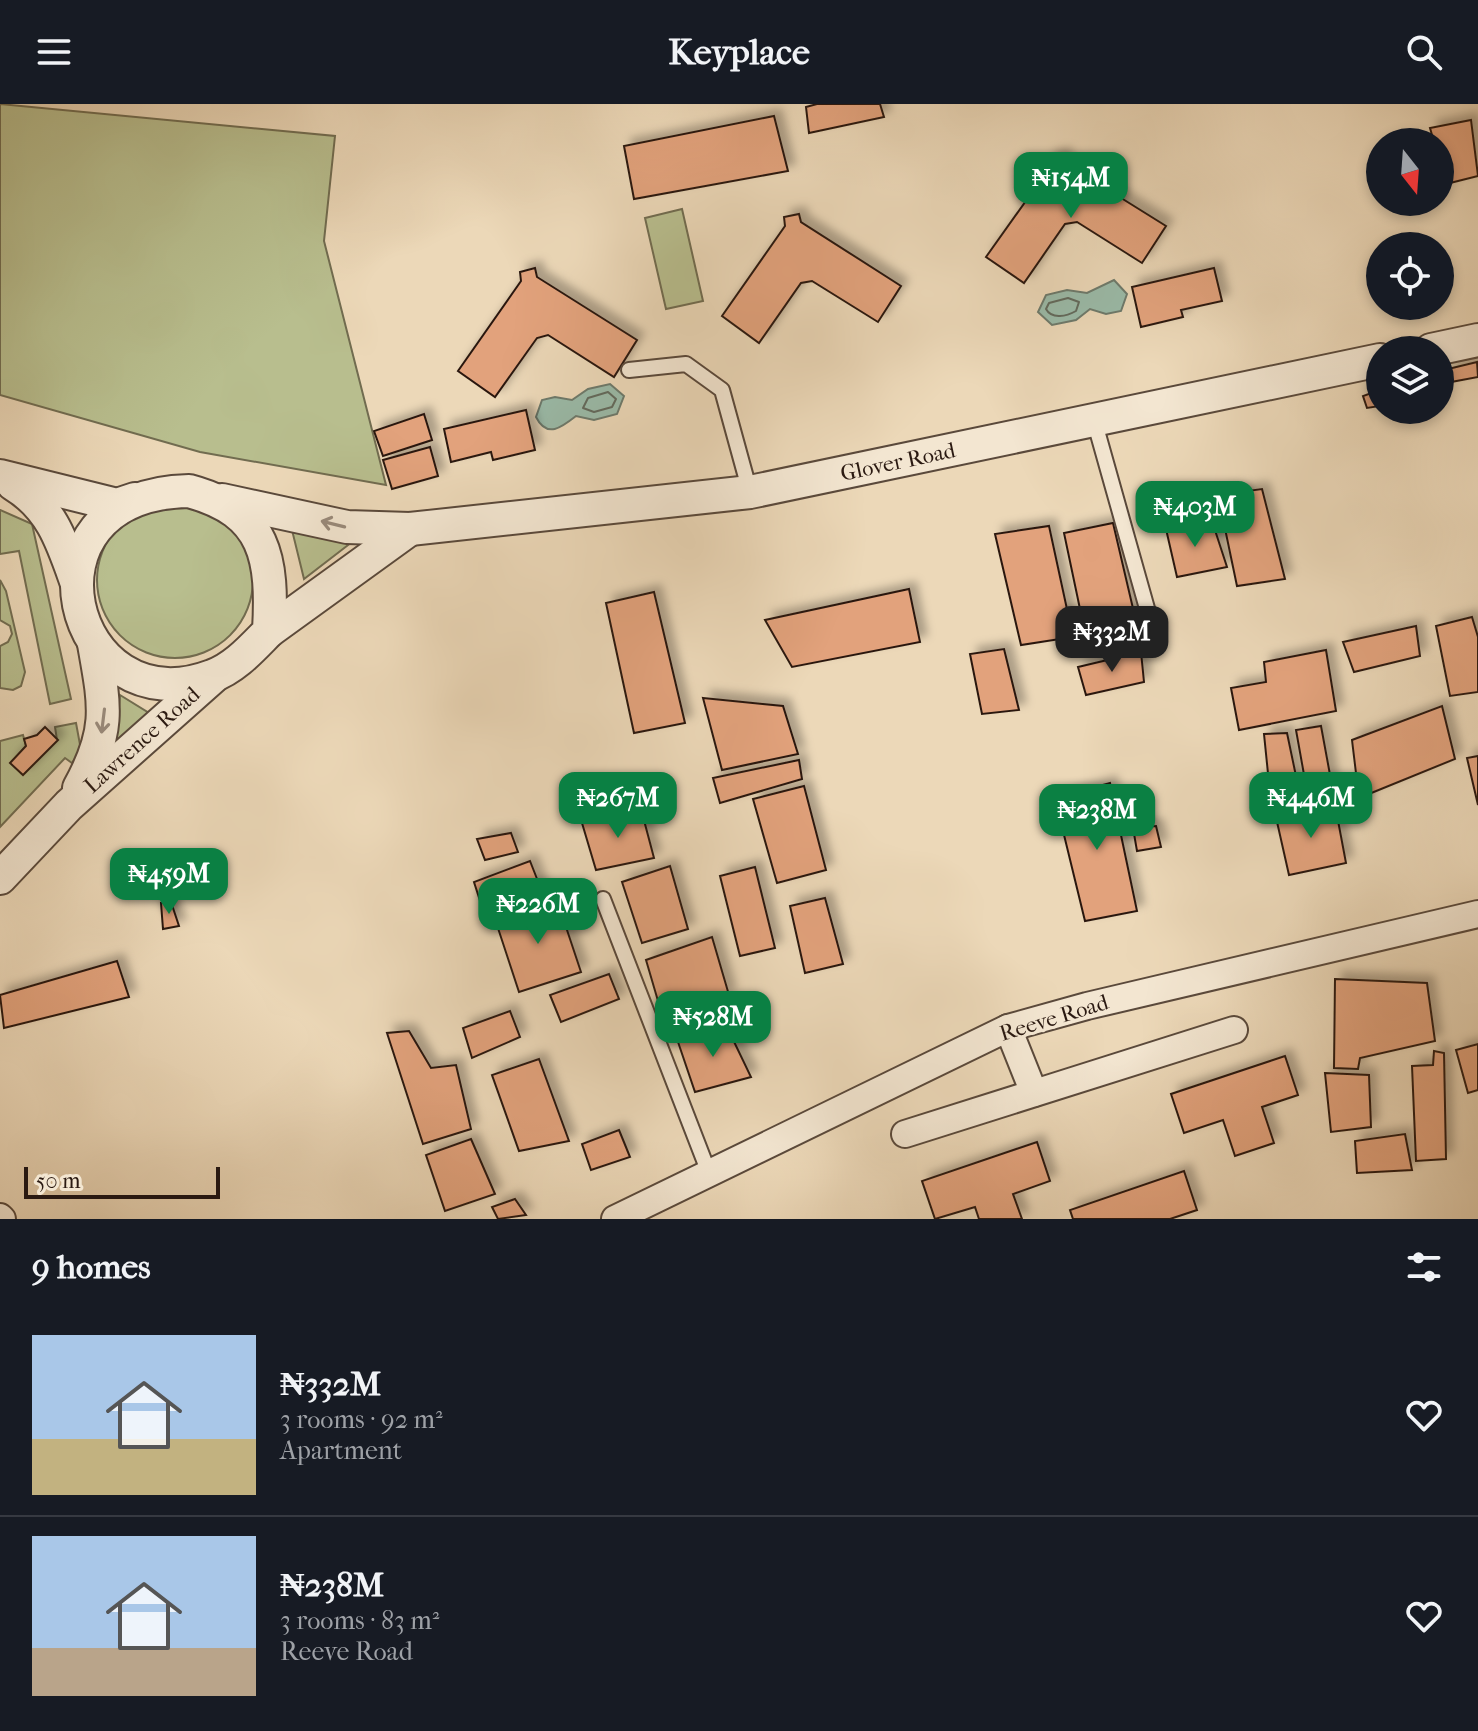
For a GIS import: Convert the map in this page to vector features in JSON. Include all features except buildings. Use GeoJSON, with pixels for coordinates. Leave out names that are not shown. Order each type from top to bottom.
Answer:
{"type":"FeatureCollection","features":[{"type":"Feature","properties":{"kind":"street"},"geometry":{"type":"LineString","coordinates":[[1454,345],[1478,340]]}},
{"type":"Feature","properties":{"kind":"street","name":"Glover Road"},"geometry":{"type":"LineString","coordinates":[[157,492],[189,491],[347,527],[410,529],[750,492],[1366,363]]}},
{"type":"Feature","properties":{"kind":"street"},"geometry":{"type":"LineString","coordinates":[[0,476],[117,505],[157,492]]}},
{"type":"Feature","properties":{"kind":"street"},"geometry":{"type":"LineString","coordinates":[[0,476],[29,494],[45,510],[59,532],[76,581],[79,615],[94,644],[118,668],[149,682],[182,684],[215,676]]}},
{"type":"Feature","properties":{"kind":"street"},"geometry":{"type":"LineString","coordinates":[[76,581],[84,550],[101,523],[126,502],[157,492]]}},
{"type":"Feature","properties":{"kind":"street"},"geometry":{"type":"LineString","coordinates":[[222,500],[245,520],[262,544],[271,573],[269,631]]}},
{"type":"Feature","properties":{"kind":"street","name":"Glover Road"},"geometry":{"type":"LineString","coordinates":[[269,631],[410,529]]}},
{"type":"Feature","properties":{"kind":"street","name":"Lawrence Road"},"geometry":{"type":"LineString","coordinates":[[0,878],[69,805],[215,676],[242,658],[269,631]]}},
{"type":"Feature","properties":{"kind":"street","name":"Lawrence Road"},"geometry":{"type":"LineString","coordinates":[[69,805],[93,762],[102,732],[105,708],[94,644]]}},
{"type":"Feature","properties":{"kind":"street","name":"Reeve Road"},"geometry":{"type":"LineString","coordinates":[[615,1219],[1008,1028],[1087,1006],[1478,914]]}},
{"type":"Feature","properties":{"kind":"street"},"geometry":{"type":"LineString","coordinates":[[1008,1028],[1034,1093]]}},
{"type":"Feature","properties":{"kind":"street"},"geometry":{"type":"LineString","coordinates":[[905,1134],[1234,1030]]}},
{"type":"Feature","properties":{"kind":"lane"},"geometry":{"type":"LineString","coordinates":[[629,370],[686,364],[722,390],[750,492]]}},
{"type":"Feature","properties":{"kind":"lane"},"geometry":{"type":"LineString","coordinates":[[1094,419],[1157,644]]}},
{"type":"Feature","properties":{"kind":"lane"},"geometry":{"type":"LineString","coordinates":[[603,899],[709,1173]]}},
{"type":"Feature","properties":{"kind":"shaded area"},"geometry":{"type":"Polygon","coordinates":[[[0,104],[335,136],[324,241],[386,485],[200,452],[0,395],[0,104]]]}},
{"type":"Feature","properties":{"kind":"shaded area"},"geometry":{"type":"Polygon","coordinates":[[[682,209],[703,301],[666,309],[645,218],[682,209]]]}},
{"type":"Feature","properties":{"kind":"shaded area"},"geometry":{"type":"Polygon","coordinates":[[[175,502],[205,508],[230,525],[247,550],[253,580],[247,610],[230,635],[205,652],[175,658],[145,652],[120,635],[103,610],[97,580],[103,550],[120,525],[145,508],[175,502]]]}},
{"type":"Feature","properties":{"kind":"shaded area"},"geometry":{"type":"Polygon","coordinates":[[[0,510],[32,524],[71,699],[50,704],[19,551],[0,554],[0,510]]]}},
{"type":"Feature","properties":{"kind":"shaded area"},"geometry":{"type":"Polygon","coordinates":[[[291,526],[352,542],[304,579],[291,526]]]}},
{"type":"Feature","properties":{"kind":"shaded area"},"geometry":{"type":"Polygon","coordinates":[[[0,580],[6,591],[25,672],[21,686],[13,690],[0,688],[0,646],[8,642],[12,634],[10,626],[0,620],[0,580]]]}},
{"type":"Feature","properties":{"kind":"shaded area"},"geometry":{"type":"Polygon","coordinates":[[[120,695],[149,713],[116,744],[120,695]]]}},
{"type":"Feature","properties":{"kind":"shaded area"},"geometry":{"type":"Polygon","coordinates":[[[76,723],[81,750],[72,763],[65,758],[0,827],[0,741],[23,735],[26,746],[11,763],[57,740],[55,727],[76,723]]]}},
{"type":"Feature","properties":{"kind":"water"},"geometry":{"type":"Polygon","coordinates":[[[1114,280],[1127,294],[1121,311],[1106,314],[1090,309],[1076,320],[1052,325],[1038,312],[1046,295],[1067,290],[1087,293],[1114,280]]]}},
{"type":"Feature","properties":{"kind":"water"},"geometry":{"type":"Polygon","coordinates":[[[610,384],[624,396],[617,414],[594,420],[576,416],[555,429],[545,428],[536,417],[542,400],[555,397],[572,400],[588,389],[610,384]]]}}]}
